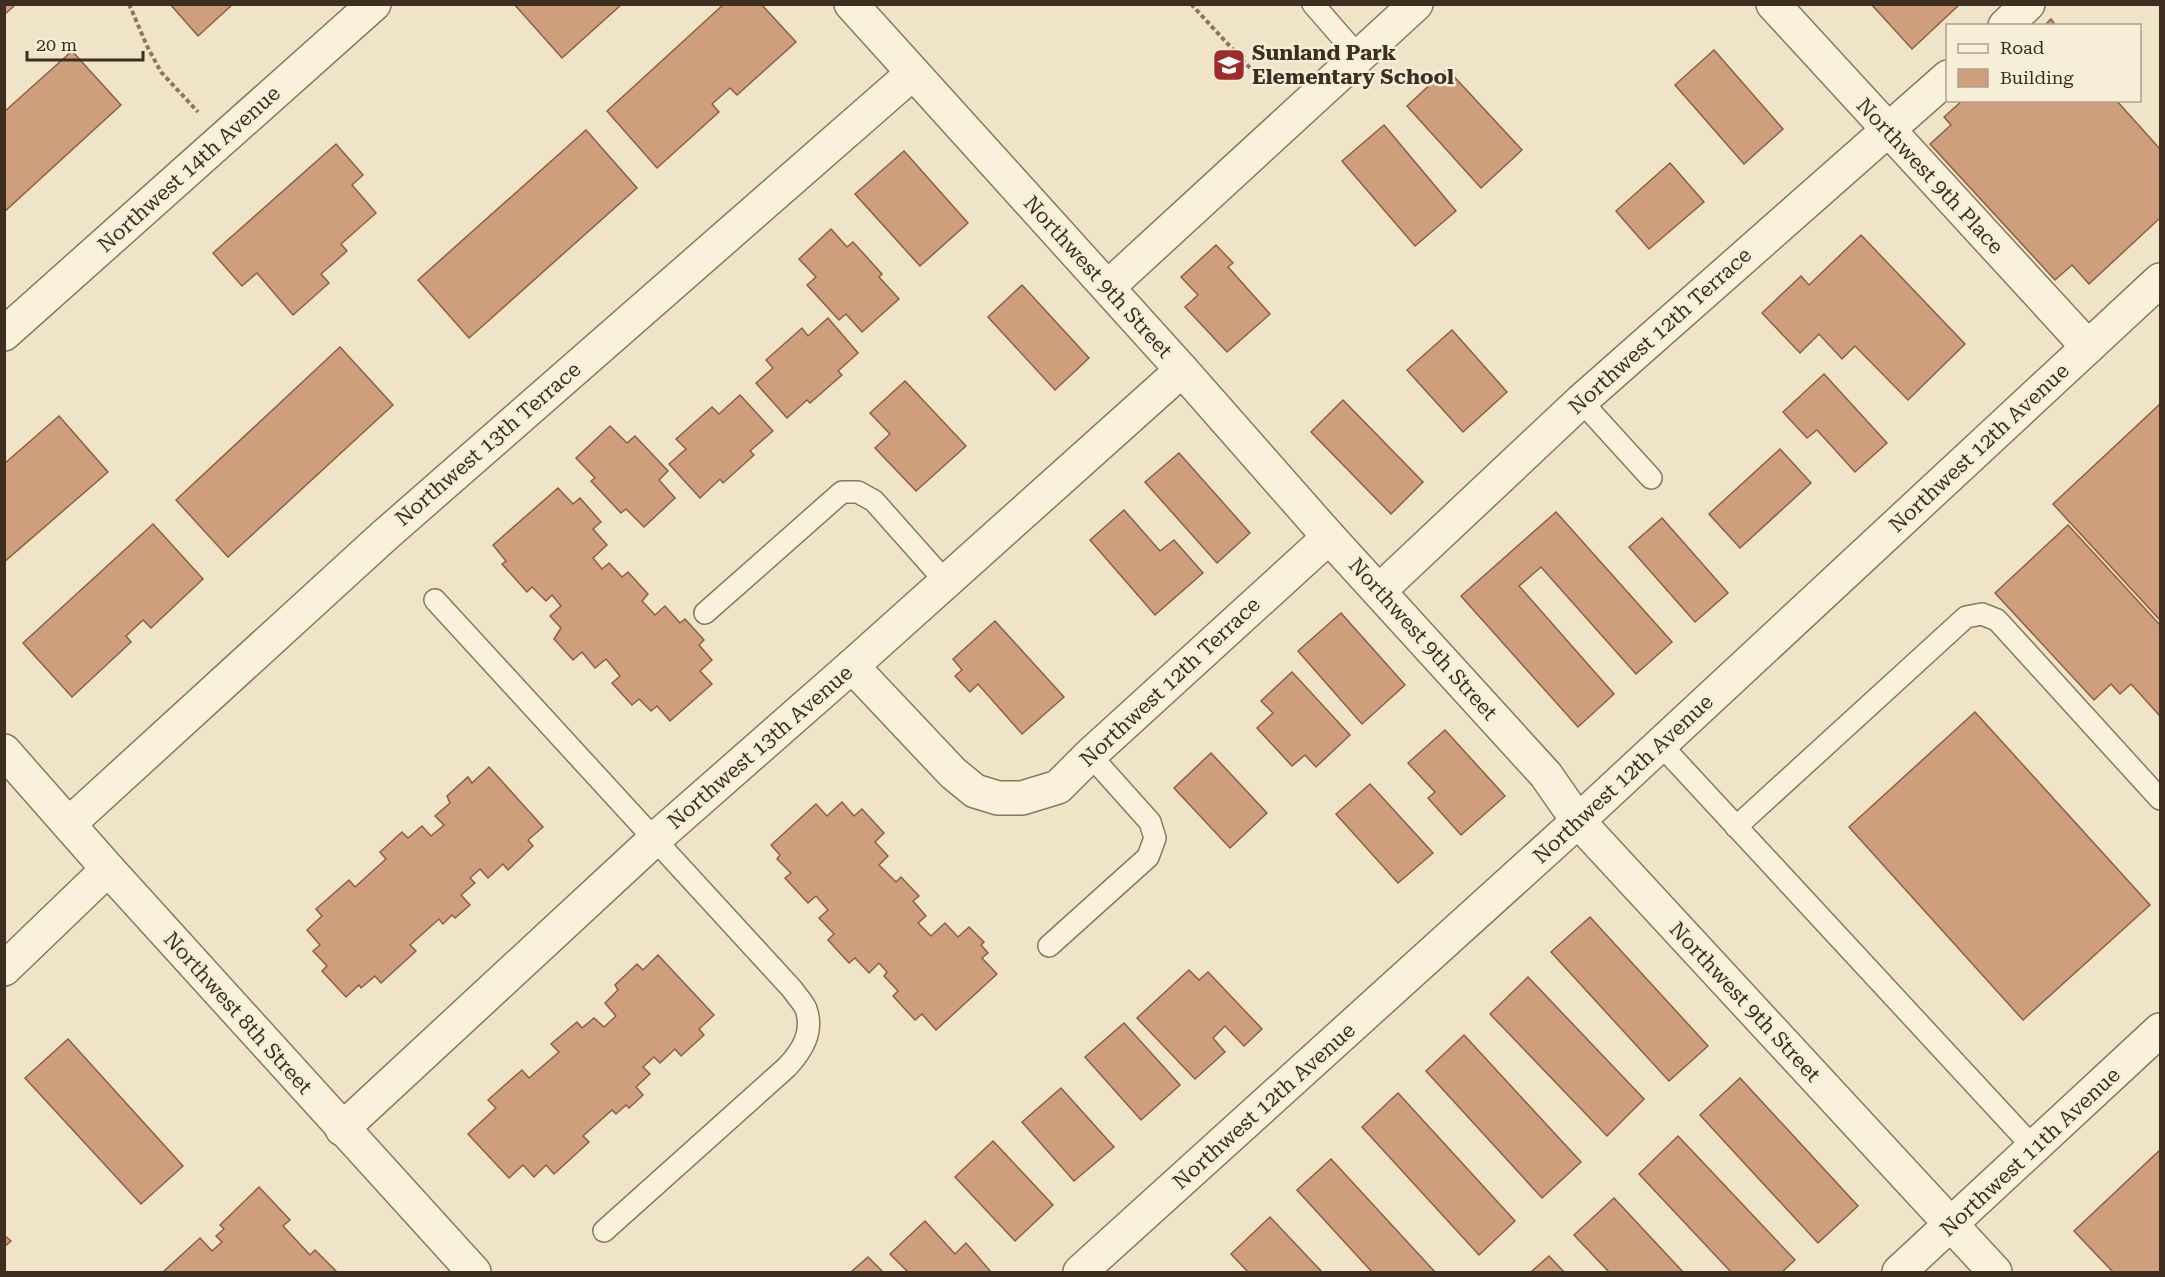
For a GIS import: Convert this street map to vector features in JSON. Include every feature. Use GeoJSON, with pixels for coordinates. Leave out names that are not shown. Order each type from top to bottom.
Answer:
{"type":"FeatureCollection","features":[{"type":"Feature","properties":{"kind":"street","name":"Northwest 14th Avenue"},"geometry":{"type":"LineString","coordinates":[[4,334],[374,4]]}},
{"type":"Feature","properties":{"kind":"street","name":"Northwest 9th Street"},"geometry":{"type":"LineString","coordinates":[[851,4],[1182,370],[1329,537],[1546,775],[1578,821],[1995,1272]]}},
{"type":"Feature","properties":{"kind":"street"},"geometry":{"type":"LineString","coordinates":[[1108,288],[1416,4]]}},
{"type":"Feature","properties":{"kind":"street","name":"Northwest 9th Place"},"geometry":{"type":"LineString","coordinates":[[1773,4],[2088,347]]}},
{"type":"Feature","properties":{"kind":"street"},"geometry":{"type":"LineString","coordinates":[[2007,24],[2028,4]]}},
{"type":"Feature","properties":{"kind":"street","name":"Northwest 13th Terrace"},"geometry":{"type":"LineString","coordinates":[[70,823],[384,536],[913,73]]}},
{"type":"Feature","properties":{"kind":"street","name":"Northwest 12th Terrace"},"geometry":{"type":"LineString","coordinates":[[1378,591],[1581,401],[1946,78]]}},
{"type":"Feature","properties":{"kind":"street","name":"Northwest 12th Avenue"},"geometry":{"type":"LineString","coordinates":[[1080,1272],[1578,821],[2160,280]]}},
{"type":"Feature","properties":{"kind":"street","name":"Northwest 13th Avenue"},"geometry":{"type":"LineString","coordinates":[[342,1129],[655,839],[1182,370]]}},
{"type":"Feature","properties":{"kind":"street","name":"Northwest 12th Terrace"},"geometry":{"type":"LineString","coordinates":[[852,666],[953,773],[975,791],[998,798],[1022,798],[1058,787],[1090,755],[1329,537]]}},
{"type":"Feature","properties":{"kind":"street","name":"Northwest 8th Street"},"geometry":{"type":"LineString","coordinates":[[4,751],[342,1129],[474,1272]]}},
{"type":"Feature","properties":{"kind":"street"},"geometry":{"type":"LineString","coordinates":[[4,969],[108,869]]}},
{"type":"Feature","properties":{"kind":"street","name":"Northwest 11th Avenue"},"geometry":{"type":"LineString","coordinates":[[1899,1272],[2160,1030]]}},
{"type":"Feature","properties":{"kind":"lane"},"geometry":{"type":"LineString","coordinates":[[1313,4],[1359,57]]}},
{"type":"Feature","properties":{"kind":"lane"},"geometry":{"type":"LineString","coordinates":[[1581,401],[1651,478]]}},
{"type":"Feature","properties":{"kind":"lane"},"geometry":{"type":"LineString","coordinates":[[705,613],[842,492],[858,492],[874,501],[946,582]]}},
{"type":"Feature","properties":{"kind":"lane"},"geometry":{"type":"LineString","coordinates":[[435,600],[792,989],[806,1009],[808,1032],[802,1050],[788,1067],[604,1231]]}},
{"type":"Feature","properties":{"kind":"lane"},"geometry":{"type":"LineString","coordinates":[[1736,827],[1966,617],[1982,614],[1997,620],[2160,799]]}},
{"type":"Feature","properties":{"kind":"lane"},"geometry":{"type":"LineString","coordinates":[[1660,744],[2034,1148]]}},
{"type":"Feature","properties":{"kind":"lane"},"geometry":{"type":"LineString","coordinates":[[1049,946],[1148,857],[1155,838],[1150,822],[1090,755]]}},
{"type":"Feature","properties":{"kind":"path"},"geometry":{"type":"LineString","coordinates":[[129,4],[161,72],[223,139]]}},
{"type":"Feature","properties":{"kind":"path"},"geometry":{"type":"LineString","coordinates":[[1191,4],[1262,81]]}},
{"type":"Feature","properties":{"kind":"building"},"geometry":{"type":"Polygon","coordinates":[[[4,4],[16,4],[4,15],[4,4]]]}},
{"type":"Feature","properties":{"kind":"building"},"geometry":{"type":"Polygon","coordinates":[[[170,4],[233,4],[198,36],[170,4]]]}},
{"type":"Feature","properties":{"kind":"building"},"geometry":{"type":"Polygon","coordinates":[[[514,4],[622,4],[562,58],[514,4]]]}},
{"type":"Feature","properties":{"kind":"building"},"geometry":{"type":"Polygon","coordinates":[[[724,4],[761,4],[796,42],[737,95],[730,88],[712,104],[719,112],[657,168],[607,111],[724,4]]]}},
{"type":"Feature","properties":{"kind":"building"},"geometry":{"type":"Polygon","coordinates":[[[1871,4],[1960,4],[1912,49],[1871,4]]]}},
{"type":"Feature","properties":{"kind":"building"},"geometry":{"type":"Polygon","coordinates":[[[1714,50],[1783,129],[1744,164],[1675,85],[1714,50]]]}},
{"type":"Feature","properties":{"kind":"building"},"geometry":{"type":"Polygon","coordinates":[[[72,51],[121,105],[4,212],[4,112],[72,51]]]}},
{"type":"Feature","properties":{"kind":"building"},"geometry":{"type":"Polygon","coordinates":[[[1447,69],[1522,150],[1481,188],[1407,106],[1447,69]]]}},
{"type":"Feature","properties":{"kind":"building"},"geometry":{"type":"Polygon","coordinates":[[[1961,102],[2118,102],[2160,149],[2160,218],[2089,284],[2072,265],[2055,280],[1930,144],[1951,125],[1944,117],[1961,102]]]}},
{"type":"Feature","properties":{"kind":"building"},"geometry":{"type":"Polygon","coordinates":[[[1384,125],[1456,211],[1415,246],[1342,161],[1384,125]]]}},
{"type":"Feature","properties":{"kind":"building"},"geometry":{"type":"Polygon","coordinates":[[[586,130],[637,188],[469,338],[418,280],[586,130]]]}},
{"type":"Feature","properties":{"kind":"building"},"geometry":{"type":"Polygon","coordinates":[[[336,144],[363,175],[352,185],[376,213],[341,244],[347,251],[321,274],[329,283],[293,315],[257,273],[242,286],[213,253],[336,144]]]}},
{"type":"Feature","properties":{"kind":"building"},"geometry":{"type":"Polygon","coordinates":[[[904,151],[968,223],[920,266],[855,194],[904,151]]]}},
{"type":"Feature","properties":{"kind":"building"},"geometry":{"type":"Polygon","coordinates":[[[1670,163],[1704,202],[1649,249],[1616,211],[1670,163]]]}},
{"type":"Feature","properties":{"kind":"building"},"geometry":{"type":"Polygon","coordinates":[[[831,229],[847,247],[853,242],[882,274],[879,277],[899,299],[862,332],[846,314],[839,320],[807,285],[816,277],[799,259],[831,229]]]}},
{"type":"Feature","properties":{"kind":"building"},"geometry":{"type":"Polygon","coordinates":[[[1861,235],[1965,344],[1908,400],[1855,346],[1842,359],[1819,334],[1800,353],[1762,313],[1801,276],[1809,285],[1861,235]]]}},
{"type":"Feature","properties":{"kind":"building"},"geometry":{"type":"Polygon","coordinates":[[[1216,245],[1233,263],[1228,267],[1270,314],[1227,352],[1185,307],[1198,295],[1181,277],[1216,245]]]}},
{"type":"Feature","properties":{"kind":"building"},"geometry":{"type":"Polygon","coordinates":[[[1022,285],[1089,358],[1055,390],[988,317],[1022,285]]]}},
{"type":"Feature","properties":{"kind":"building"},"geometry":{"type":"Polygon","coordinates":[[[828,318],[858,353],[838,371],[842,375],[810,403],[807,400],[787,418],[756,383],[773,368],[766,360],[802,328],[808,336],[828,318]]]}},
{"type":"Feature","properties":{"kind":"building"},"geometry":{"type":"Polygon","coordinates":[[[1452,330],[1507,392],[1463,432],[1407,370],[1452,330]]]}},
{"type":"Feature","properties":{"kind":"building"},"geometry":{"type":"Polygon","coordinates":[[[340,347],[393,405],[228,557],[176,500],[340,347]]]}},
{"type":"Feature","properties":{"kind":"building"},"geometry":{"type":"Polygon","coordinates":[[[1824,374],[1887,443],[1855,472],[1817,430],[1807,438],[1783,412],[1824,374]]]}},
{"type":"Feature","properties":{"kind":"building"},"geometry":{"type":"Polygon","coordinates":[[[905,381],[966,446],[916,491],[875,448],[890,434],[870,413],[905,381]]]}},
{"type":"Feature","properties":{"kind":"building"},"geometry":{"type":"Polygon","coordinates":[[[740,395],[773,431],[750,451],[754,455],[723,483],[720,479],[700,498],[669,464],[686,449],[676,439],[712,407],[719,414],[740,395]]]}},
{"type":"Feature","properties":{"kind":"building"},"geometry":{"type":"Polygon","coordinates":[[[1343,400],[1423,482],[1391,514],[1311,432],[1343,400]]]}},
{"type":"Feature","properties":{"kind":"building"},"geometry":{"type":"Polygon","coordinates":[[[2160,404],[2160,620],[2053,504],[2160,404]]]}},
{"type":"Feature","properties":{"kind":"building"},"geometry":{"type":"Polygon","coordinates":[[[59,416],[108,472],[4,562],[4,464],[59,416]]]}},
{"type":"Feature","properties":{"kind":"building"},"geometry":{"type":"Polygon","coordinates":[[[610,426],[627,443],[635,436],[668,471],[659,480],[675,498],[644,527],[626,509],[621,513],[591,481],[595,478],[576,458],[610,426]]]}},
{"type":"Feature","properties":{"kind":"building"},"geometry":{"type":"Polygon","coordinates":[[[1780,449],[1811,483],[1740,548],[1709,514],[1780,449]]]}},
{"type":"Feature","properties":{"kind":"building"},"geometry":{"type":"Polygon","coordinates":[[[1179,453],[1250,533],[1217,563],[1145,482],[1179,453]]]}},
{"type":"Feature","properties":{"kind":"building"},"geometry":{"type":"Polygon","coordinates":[[[558,488],[573,504],[580,498],[601,522],[593,529],[607,545],[593,558],[602,569],[609,563],[622,577],[628,572],[648,594],[642,601],[655,615],[665,606],[680,623],[685,619],[704,640],[699,645],[712,660],[700,671],[712,684],[670,721],[657,706],[651,711],[639,699],[632,705],[612,683],[620,676],[606,659],[595,668],[582,652],[573,660],[554,639],[561,628],[550,616],[561,606],[552,595],[546,601],[532,587],[527,592],[502,564],[506,561],[493,545],[558,488]]]}},
{"type":"Feature","properties":{"kind":"building"},"geometry":{"type":"Polygon","coordinates":[[[1124,510],[1160,551],[1174,540],[1203,573],[1155,615],[1090,540],[1124,510]]]}},
{"type":"Feature","properties":{"kind":"building"},"geometry":{"type":"Polygon","coordinates":[[[1556,512],[1672,642],[1636,674],[1541,567],[1519,586],[1614,694],[1578,727],[1461,596],[1556,512]]]}},
{"type":"Feature","properties":{"kind":"building"},"geometry":{"type":"Polygon","coordinates":[[[1662,518],[1728,593],[1695,622],[1629,547],[1662,518]]]}},
{"type":"Feature","properties":{"kind":"building"},"geometry":{"type":"Polygon","coordinates":[[[153,524],[203,579],[151,628],[143,620],[126,636],[131,642],[72,697],[23,643],[153,524]]]}},
{"type":"Feature","properties":{"kind":"building"},"geometry":{"type":"Polygon","coordinates":[[[2068,525],[2160,625],[2160,716],[2131,684],[2120,694],[2111,684],[2094,700],[1995,593],[2068,525]]]}},
{"type":"Feature","properties":{"kind":"building"},"geometry":{"type":"Polygon","coordinates":[[[1341,613],[1405,685],[1362,724],[1298,651],[1341,613]]]}},
{"type":"Feature","properties":{"kind":"building"},"geometry":{"type":"Polygon","coordinates":[[[995,621],[1064,697],[1022,734],[978,684],[970,692],[955,676],[962,670],[953,659],[995,621]]]}},
{"type":"Feature","properties":{"kind":"building"},"geometry":{"type":"Polygon","coordinates":[[[1292,672],[1350,735],[1316,767],[1305,755],[1292,766],[1257,728],[1273,713],[1261,701],[1292,672]]]}},
{"type":"Feature","properties":{"kind":"building"},"geometry":{"type":"Polygon","coordinates":[[[1975,712],[2150,905],[2023,1020],[1849,827],[1975,712]]]}},
{"type":"Feature","properties":{"kind":"building"},"geometry":{"type":"Polygon","coordinates":[[[1445,730],[1505,796],[1461,835],[1428,798],[1435,792],[1408,763],[1445,730]]]}},
{"type":"Feature","properties":{"kind":"building"},"geometry":{"type":"Polygon","coordinates":[[[1211,753],[1267,813],[1230,848],[1174,788],[1211,753]]]}},
{"type":"Feature","properties":{"kind":"building"},"geometry":{"type":"Polygon","coordinates":[[[489,767],[543,827],[528,840],[533,846],[508,870],[503,864],[488,878],[480,869],[470,878],[475,883],[461,895],[470,905],[455,918],[452,915],[443,924],[439,919],[410,945],[416,951],[381,983],[375,976],[361,988],[359,985],[346,997],[322,971],[327,966],[313,951],[320,945],[307,930],[322,916],[316,909],[349,880],[355,887],[386,859],[380,852],[402,832],[408,838],[422,826],[431,836],[444,825],[435,816],[450,803],[447,796],[468,777],[472,783],[489,767]]]}},
{"type":"Feature","properties":{"kind":"building"},"geometry":{"type":"Polygon","coordinates":[[[1370,784],[1433,853],[1398,883],[1336,814],[1370,784]]]}},
{"type":"Feature","properties":{"kind":"building"},"geometry":{"type":"Polygon","coordinates":[[[842,802],[854,816],[862,809],[884,833],[875,842],[888,856],[879,865],[896,882],[901,877],[919,896],[913,901],[926,916],[918,923],[931,936],[945,923],[958,937],[969,927],[984,942],[981,945],[988,953],[982,958],[997,974],[936,1030],[922,1014],[915,1020],[893,996],[898,991],[884,976],[887,972],[879,963],[869,973],[855,958],[849,963],[828,940],[834,934],[819,918],[828,910],[816,896],[808,903],[785,878],[791,873],[777,859],[780,855],[771,845],[816,804],[827,816],[842,802]]]}},
{"type":"Feature","properties":{"kind":"building"},"geometry":{"type":"Polygon","coordinates":[[[1590,917],[1708,1046],[1669,1081],[1551,952],[1590,917]]]}},
{"type":"Feature","properties":{"kind":"building"},"geometry":{"type":"Polygon","coordinates":[[[658,955],[714,1015],[699,1029],[704,1035],[681,1056],[675,1049],[660,1063],[654,1057],[643,1067],[650,1074],[636,1087],[643,1095],[629,1108],[626,1105],[616,1114],[612,1110],[583,1136],[589,1142],[554,1174],[546,1165],[534,1177],[523,1165],[509,1178],[468,1134],[496,1108],[488,1100],[522,1070],[529,1078],[559,1052],[551,1044],[577,1022],[582,1028],[594,1018],[604,1027],[616,1016],[605,1003],[618,990],[615,985],[637,964],[643,970],[658,955]]]}},
{"type":"Feature","properties":{"kind":"building"},"geometry":{"type":"Polygon","coordinates":[[[1189,970],[1199,980],[1208,972],[1262,1029],[1244,1046],[1225,1026],[1213,1038],[1225,1052],[1195,1079],[1137,1018],[1189,970]]]}},
{"type":"Feature","properties":{"kind":"building"},"geometry":{"type":"Polygon","coordinates":[[[1528,977],[1644,1099],[1607,1136],[1490,1014],[1528,977]]]}},
{"type":"Feature","properties":{"kind":"building"},"geometry":{"type":"Polygon","coordinates":[[[1124,1023],[1180,1085],[1141,1120],[1085,1057],[1124,1023]]]}},
{"type":"Feature","properties":{"kind":"building"},"geometry":{"type":"Polygon","coordinates":[[[1464,1035],[1581,1162],[1542,1198],[1426,1071],[1464,1035]]]}},
{"type":"Feature","properties":{"kind":"building"},"geometry":{"type":"Polygon","coordinates":[[[68,1039],[183,1166],[141,1204],[25,1078],[68,1039]]]}},
{"type":"Feature","properties":{"kind":"building"},"geometry":{"type":"Polygon","coordinates":[[[1740,1078],[1858,1206],[1818,1243],[1700,1115],[1740,1078]]]}},
{"type":"Feature","properties":{"kind":"building"},"geometry":{"type":"Polygon","coordinates":[[[1061,1088],[1114,1147],[1074,1181],[1022,1122],[1061,1088]]]}},
{"type":"Feature","properties":{"kind":"building"},"geometry":{"type":"Polygon","coordinates":[[[1398,1093],[1515,1221],[1479,1255],[1362,1127],[1398,1093]]]}},
{"type":"Feature","properties":{"kind":"building"},"geometry":{"type":"Polygon","coordinates":[[[1678,1136],[1795,1260],[1782,1272],[1731,1272],[1639,1174],[1678,1136]]]}},
{"type":"Feature","properties":{"kind":"building"},"geometry":{"type":"Polygon","coordinates":[[[993,1141],[1053,1205],[1015,1241],[955,1177],[993,1141]]]}},
{"type":"Feature","properties":{"kind":"building"},"geometry":{"type":"Polygon","coordinates":[[[2160,1150],[2160,1272],[2113,1272],[2074,1231],[2160,1150]]]}},
{"type":"Feature","properties":{"kind":"building"},"geometry":{"type":"Polygon","coordinates":[[[1331,1159],[1435,1272],[1372,1272],[1297,1190],[1331,1159]]]}},
{"type":"Feature","properties":{"kind":"building"},"geometry":{"type":"Polygon","coordinates":[[[259,1187],[290,1220],[283,1226],[310,1255],[315,1250],[337,1272],[163,1272],[200,1238],[212,1251],[222,1242],[216,1236],[224,1229],[220,1225],[259,1187]]]}},
{"type":"Feature","properties":{"kind":"building"},"geometry":{"type":"Polygon","coordinates":[[[1614,1198],[1683,1272],[1609,1272],[1574,1235],[1614,1198]]]}},
{"type":"Feature","properties":{"kind":"building"},"geometry":{"type":"Polygon","coordinates":[[[1270,1217],[1322,1272],[1248,1272],[1231,1254],[1270,1217]]]}},
{"type":"Feature","properties":{"kind":"building"},"geometry":{"type":"Polygon","coordinates":[[[925,1221],[955,1254],[966,1243],[991,1272],[908,1272],[890,1254],[925,1221]]]}},
{"type":"Feature","properties":{"kind":"building"},"geometry":{"type":"Polygon","coordinates":[[[4,1235],[11,1241],[4,1247],[4,1235]]]}},
{"type":"Feature","properties":{"kind":"building"},"geometry":{"type":"Polygon","coordinates":[[[1549,1256],[1564,1272],[1531,1272],[1549,1256]]]}},
{"type":"Feature","properties":{"kind":"building"},"geometry":{"type":"Polygon","coordinates":[[[868,1257],[883,1272],[851,1272],[868,1257]]]}},
{"type":"Feature","properties":{"kind":"place","name":"Sunland Park Elementary School"},"geometry":{"type":"Point","coordinates":[1229,65]}}]}
